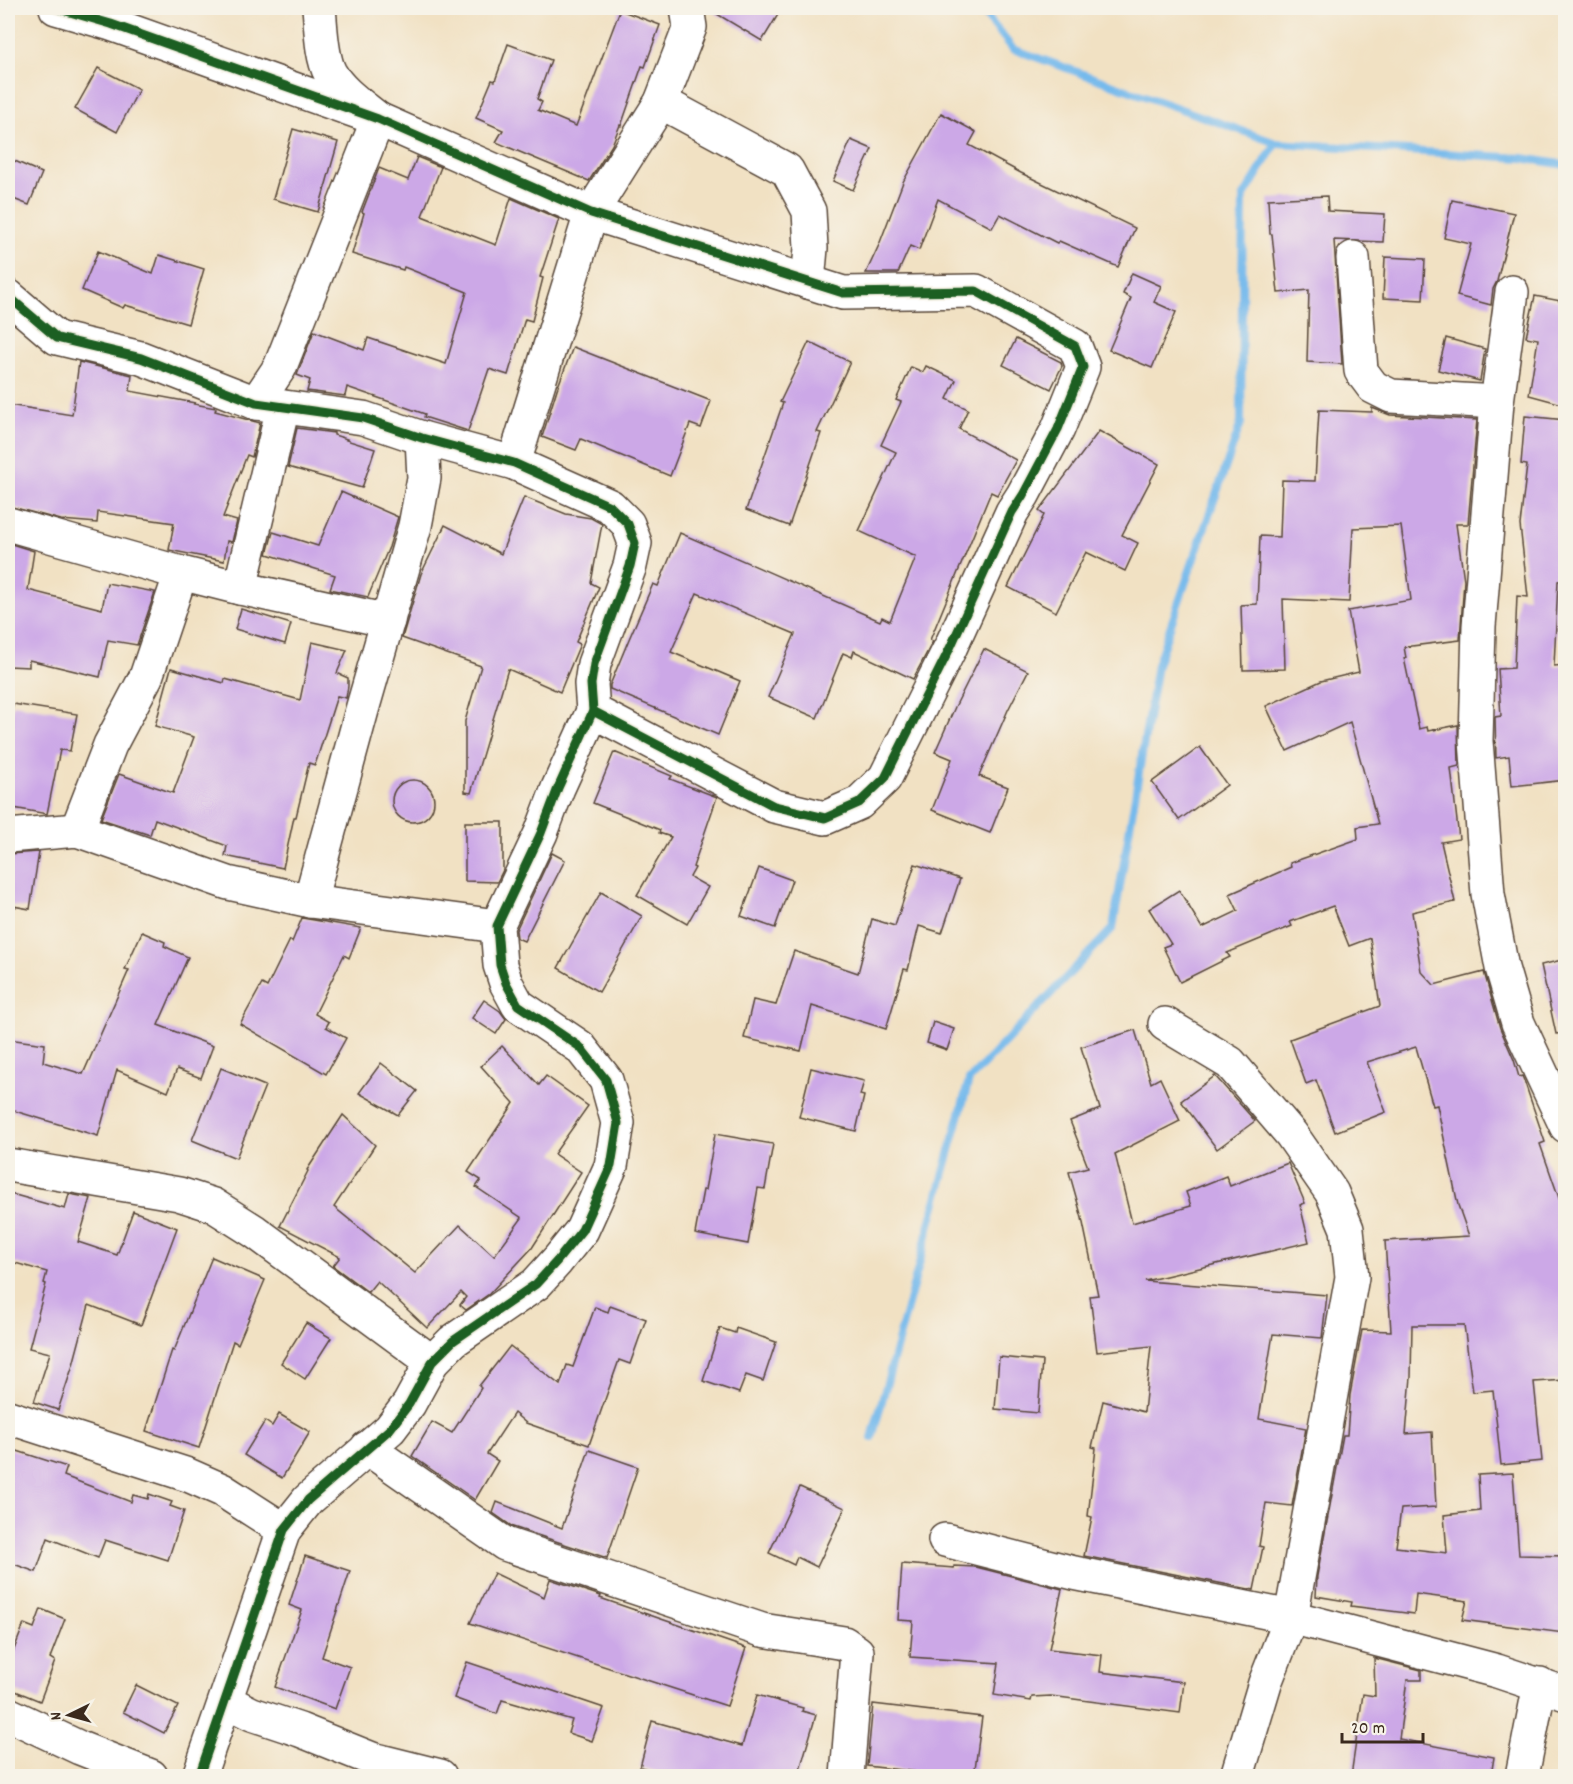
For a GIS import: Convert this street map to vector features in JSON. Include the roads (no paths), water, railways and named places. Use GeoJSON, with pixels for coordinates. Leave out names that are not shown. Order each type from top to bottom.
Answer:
{"type":"FeatureCollection","features":[{"type":"Feature","properties":{"kind":"street"},"geometry":{"type":"LineString","coordinates":[[56,8],[111,24],[378,119],[591,213],[843,292],[976,291],[1075,346],[1083,367],[1058,429],[1012,512],[951,646],[885,778],[859,803],[825,818],[774,806],[593,711]]}},
{"type":"Feature","properties":{"kind":"street"},"geometry":{"type":"LineString","coordinates":[[319,8],[323,47],[330,72],[344,91],[378,119]]}},
{"type":"Feature","properties":{"kind":"street"},"geometry":{"type":"LineString","coordinates":[[514,463],[591,213],[662,102],[690,27],[687,8]]}},
{"type":"Feature","properties":{"kind":"street"},"geometry":{"type":"LineString","coordinates":[[662,102],[787,170],[809,211],[811,248],[808,282]]}},
{"type":"Feature","properties":{"kind":"street"},"geometry":{"type":"LineString","coordinates":[[240,588],[270,405],[280,367],[378,119]]}},
{"type":"Feature","properties":{"kind":"street"},"geometry":{"type":"LineString","coordinates":[[1353,258],[1360,371],[1373,387],[1391,396],[1497,402]]}},
{"type":"Feature","properties":{"kind":"street"},"geometry":{"type":"LineString","coordinates":[[1512,292],[1497,402],[1479,626],[1476,741],[1488,894],[1503,969],[1518,1023],[1566,1126]]}},
{"type":"Feature","properties":{"kind":"street"},"geometry":{"type":"LineString","coordinates":[[8,296],[57,338],[141,358],[270,405],[363,418],[422,438],[514,463],[610,507],[628,524],[635,543],[630,566],[594,664],[591,684],[593,711],[558,788],[541,833],[496,926],[500,965],[506,983],[518,1005],[580,1047],[606,1080],[618,1123],[611,1166],[582,1230],[557,1261],[536,1284],[453,1341],[432,1362],[408,1404],[390,1429],[308,1500],[284,1530],[199,1776]]}},
{"type":"Feature","properties":{"kind":"street"},"geometry":{"type":"LineString","coordinates":[[310,901],[415,526],[424,478],[422,438]]}},
{"type":"Feature","properties":{"kind":"street"},"geometry":{"type":"LineString","coordinates":[[8,524],[181,573],[388,621]]}},
{"type":"Feature","properties":{"kind":"street"},"geometry":{"type":"LineString","coordinates":[[77,830],[110,745],[146,677],[181,573]]}},
{"type":"Feature","properties":{"kind":"street"},"geometry":{"type":"LineString","coordinates":[[8,836],[77,830],[228,883],[310,901],[496,926]]}},
{"type":"Feature","properties":{"kind":"street"},"geometry":{"type":"LineString","coordinates":[[1165,1024],[1230,1063],[1291,1134],[1332,1193],[1347,1229],[1352,1277],[1291,1617],[1265,1683],[1238,1776]]}},
{"type":"Feature","properties":{"kind":"street"},"geometry":{"type":"LineString","coordinates":[[8,1165],[179,1194],[213,1205],[255,1232],[432,1362]]}},
{"type":"Feature","properties":{"kind":"street"},"geometry":{"type":"LineString","coordinates":[[8,1417],[196,1479],[222,1490],[284,1530]]}},
{"type":"Feature","properties":{"kind":"street"},"geometry":{"type":"LineString","coordinates":[[367,1448],[505,1544],[762,1630],[844,1643],[857,1652],[847,1776]]}},
{"type":"Feature","properties":{"kind":"street"},"geometry":{"type":"LineString","coordinates":[[945,1540],[1074,1573],[1291,1617],[1553,1689],[1522,1776]]}},
{"type":"Feature","properties":{"kind":"street"},"geometry":{"type":"LineString","coordinates":[[226,1701],[252,1714],[300,1730],[372,1760],[440,1776]]}},
{"type":"Feature","properties":{"kind":"street"},"geometry":{"type":"LineString","coordinates":[[8,1714],[80,1748],[151,1776]]}},
{"type":"Feature","properties":{"kind":"waterway"},"geometry":{"type":"LineString","coordinates":[[980,8],[1013,49],[1276,143],[1522,158],[1566,165]]}},
{"type":"Feature","properties":{"kind":"waterway"},"geometry":{"type":"LineString","coordinates":[[872,1438],[969,1080],[1113,928],[1157,665],[1241,423],[1243,198],[1276,143]]}}]}
